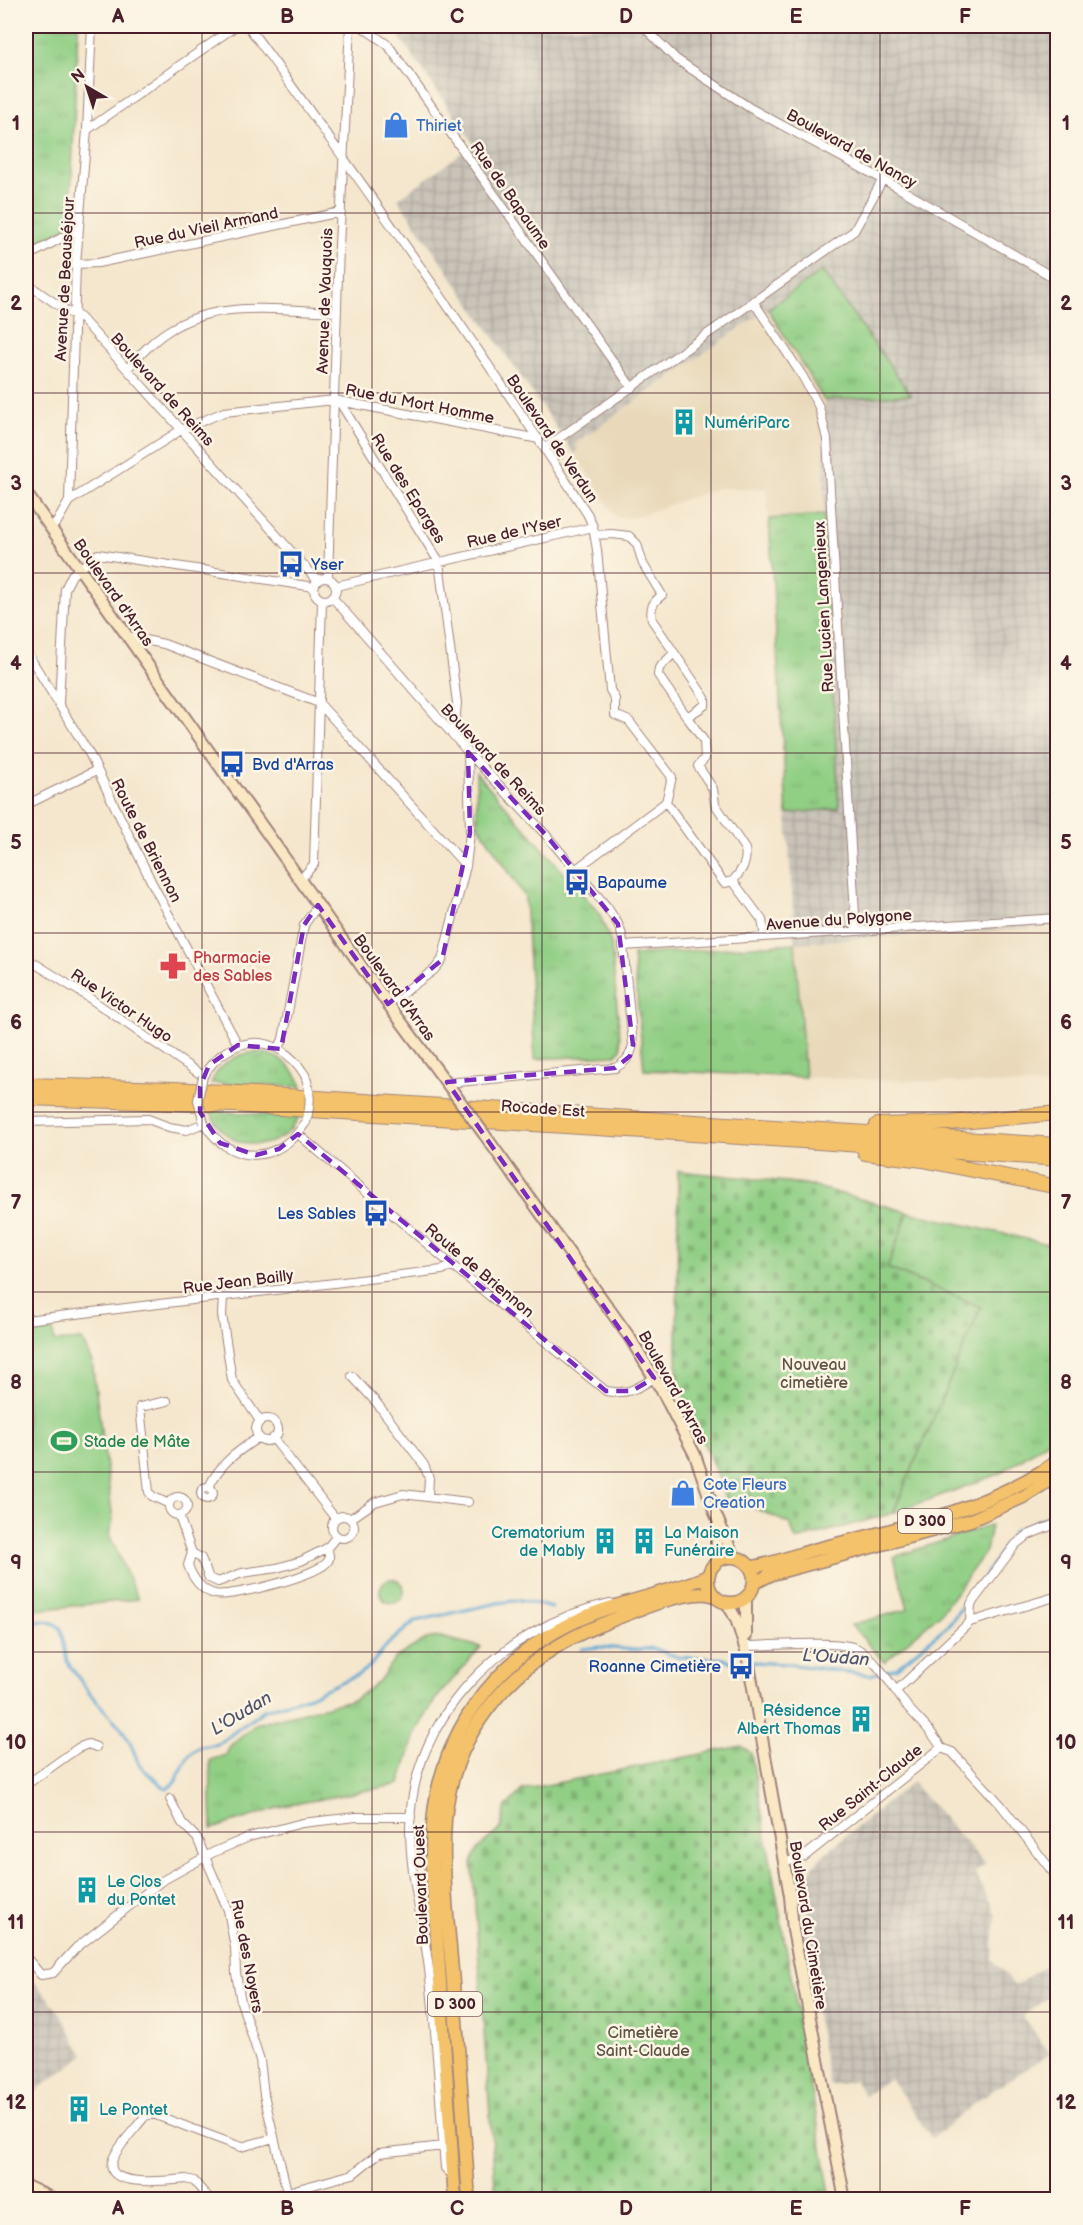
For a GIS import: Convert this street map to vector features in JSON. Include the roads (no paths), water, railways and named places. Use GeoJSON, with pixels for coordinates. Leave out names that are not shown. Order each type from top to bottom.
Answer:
{"type":"FeatureCollection","features":[{"type":"Feature","properties":{"kind":"highway","name":"Rocade Est"},"geometry":{"type":"LineString","coordinates":[[26,1085],[174,1089],[1058,1145]]}},
{"type":"Feature","properties":{"kind":"highway","name":"Rocade Est"},"geometry":{"type":"LineString","coordinates":[[26,1098],[233,1105],[1058,1159]]}},
{"type":"Feature","properties":{"kind":"highway"},"geometry":{"type":"LineString","coordinates":[[855,1132],[875,1125],[950,1123],[1058,1113]]}},
{"type":"Feature","properties":{"kind":"highway"},"geometry":{"type":"LineString","coordinates":[[818,1142],[831,1149],[923,1160],[1058,1187]]}},
{"type":"Feature","properties":{"kind":"main road","name":"Boulevard d'Arras"},"geometry":{"type":"LineString","coordinates":[[26,494],[388,1004],[630,1338],[695,1455],[715,1513],[734,1557]]}},
{"type":"Feature","properties":{"kind":"main road","name":"D 300"},"geometry":{"type":"LineString","coordinates":[[750,1567],[933,1519],[971,1506],[1008,1491],[1058,1461]]}},
{"type":"Feature","properties":{"kind":"main road","name":"D 300"},"geometry":{"type":"LineString","coordinates":[[754,1583],[772,1574],[971,1520],[1023,1497],[1058,1475]]}},
{"type":"Feature","properties":{"kind":"main road","name":"Boulevard d'Arras"},"geometry":{"type":"LineString","coordinates":[[715,1513],[719,1543],[718,1560]]}},
{"type":"Feature","properties":{"kind":"main road"},"geometry":{"type":"LineString","coordinates":[[734,1557],[750,1567],[754,1583],[746,1598],[740,1602],[727,1603],[719,1601],[712,1595],[708,1585],[708,1576],[711,1567],[718,1560],[734,1557]]}},
{"type":"Feature","properties":{"kind":"main road","name":"Boulevard Ouest"},"geometry":{"type":"LineString","coordinates":[[469,2199],[444,1843],[449,1792],[460,1761],[476,1728],[493,1702],[533,1661],[570,1638],[655,1605],[666,1596],[708,1576]]}},
{"type":"Feature","properties":{"kind":"main road","name":"Boulevard Ouest"},"geometry":{"type":"LineString","coordinates":[[455,2199],[432,1867],[432,1832],[439,1784],[453,1744],[476,1703],[494,1680],[530,1648],[561,1628],[594,1614],[666,1596],[712,1595]]}},
{"type":"Feature","properties":{"kind":"main road","name":"Boulevard du Cimetière"},"geometry":{"type":"LineString","coordinates":[[746,1598],[745,1618],[749,1667],[784,1863],[793,1930],[845,2199]]}},
{"type":"Feature","properties":{"kind":"main road","name":"Boulevard du Cimetière"},"geometry":{"type":"LineString","coordinates":[[727,1603],[736,1619],[747,1650]]}},
{"type":"Feature","properties":{"kind":"main road"},"geometry":{"type":"LineString","coordinates":[[26,2186],[49,2198]]}},
{"type":"Feature","properties":{"kind":"street","name":"Avenue de Beauséjour"},"geometry":{"type":"LineString","coordinates":[[69,501],[76,264],[87,130],[92,26]]}},
{"type":"Feature","properties":{"kind":"street"},"geometry":{"type":"LineString","coordinates":[[87,130],[236,26]]}},
{"type":"Feature","properties":{"kind":"street","name":"Boulevard de Verdun"},"geometry":{"type":"LineString","coordinates":[[248,26],[539,439],[588,515],[594,531],[610,690],[615,699],[615,715],[629,721],[672,777],[666,802]]}},
{"type":"Feature","properties":{"kind":"street","name":"Avenue de Vauquois"},"geometry":{"type":"LineString","coordinates":[[328,578],[350,26]]}},
{"type":"Feature","properties":{"kind":"street","name":"Rue de Bapaume"},"geometry":{"type":"LineString","coordinates":[[361,26],[388,45],[632,388]]}},
{"type":"Feature","properties":{"kind":"street","name":"Boulevard de Nancy"},"geometry":{"type":"LineString","coordinates":[[643,26],[676,59],[750,108],[883,179],[1058,280]]}},
{"type":"Feature","properties":{"kind":"street"},"geometry":{"type":"LineString","coordinates":[[545,448],[854,231],[883,179]]}},
{"type":"Feature","properties":{"kind":"street","name":"Rue du Vieil Armand"},"geometry":{"type":"LineString","coordinates":[[76,264],[98,263],[341,212]]}},
{"type":"Feature","properties":{"kind":"street"},"geometry":{"type":"LineString","coordinates":[[26,257],[78,229]]}},
{"type":"Feature","properties":{"kind":"street","name":"Boulevard de Reims"},"geometry":{"type":"LineString","coordinates":[[26,283],[80,317],[182,430],[315,584]]}},
{"type":"Feature","properties":{"kind":"street","name":"Rue Lucien Langenieux"},"geometry":{"type":"LineString","coordinates":[[753,301],[809,387],[819,407],[827,439],[856,931]]}},
{"type":"Feature","properties":{"kind":"street"},"geometry":{"type":"LineString","coordinates":[[127,369],[148,346],[168,330],[200,316],[245,308],[337,312]]}},
{"type":"Feature","properties":{"kind":"street","name":"Rue du Mort Homme"},"geometry":{"type":"LineString","coordinates":[[69,501],[182,430],[224,412],[336,401],[539,439]]}},
{"type":"Feature","properties":{"kind":"street","name":"Rue des Eparges"},"geometry":{"type":"LineString","coordinates":[[336,401],[439,562],[456,703],[454,736]]}},
{"type":"Feature","properties":{"kind":"street"},"geometry":{"type":"LineString","coordinates":[[51,528],[69,501]]}},
{"type":"Feature","properties":{"kind":"street","name":"Rue de l'Yser"},"geometry":{"type":"LineString","coordinates":[[336,586],[439,562],[594,531],[629,536],[637,544],[643,564],[662,595],[652,603],[650,610],[652,620],[673,654]]}},
{"type":"Feature","properties":{"kind":"street"},"geometry":{"type":"LineString","coordinates":[[59,704],[65,589],[72,575],[98,554],[315,584],[328,578],[333,581],[336,591],[332,597],[322,600]]}},
{"type":"Feature","properties":{"kind":"street"},"geometry":{"type":"LineString","coordinates":[[315,584],[314,594],[322,600]]}},
{"type":"Feature","properties":{"kind":"street","name":"Boulevard de Reims"},"geometry":{"type":"LineString","coordinates":[[332,597],[468,752],[546,835],[607,907],[618,924],[623,946],[633,1045],[630,1056],[623,1064],[615,1068],[446,1083]]}},
{"type":"Feature","properties":{"kind":"street"},"geometry":{"type":"LineString","coordinates":[[301,879],[314,864],[322,600]]}},
{"type":"Feature","properties":{"kind":"street"},"geometry":{"type":"LineString","coordinates":[[126,636],[164,644],[319,703],[466,866]]}},
{"type":"Feature","properties":{"kind":"street","name":"Route de Briennon"},"geometry":{"type":"LineString","coordinates":[[26,651],[97,770],[151,881],[238,1045]]}},
{"type":"Feature","properties":{"kind":"street"},"geometry":{"type":"LineString","coordinates":[[575,870],[666,802],[724,883],[733,881],[744,866],[747,857],[746,849],[715,804],[713,789],[698,766],[705,758],[704,741],[687,717],[658,675],[659,668],[673,654],[705,698],[705,705],[687,717]]}},
{"type":"Feature","properties":{"kind":"street"},"geometry":{"type":"LineString","coordinates":[[388,1004],[434,970],[442,960],[466,866],[470,833],[468,752]]}},
{"type":"Feature","properties":{"kind":"street"},"geometry":{"type":"LineString","coordinates":[[26,805],[97,770]]}},
{"type":"Feature","properties":{"kind":"street"},"geometry":{"type":"LineString","coordinates":[[733,881],[762,920],[765,937]]}},
{"type":"Feature","properties":{"kind":"street"},"geometry":{"type":"LineString","coordinates":[[279,1048],[283,1039],[304,925],[318,905]]}},
{"type":"Feature","properties":{"kind":"street","name":"Avenue du Polygone"},"geometry":{"type":"LineString","coordinates":[[623,946],[1058,918]]}},
{"type":"Feature","properties":{"kind":"street","name":"Rue Victor Hugo"},"geometry":{"type":"LineString","coordinates":[[26,958],[82,993],[203,1076]]}},
{"type":"Feature","properties":{"kind":"street"},"geometry":{"type":"LineString","coordinates":[[266,1044],[279,1048],[290,1055],[305,1075],[310,1098],[306,1122],[289,1143],[268,1153],[243,1154],[220,1143],[204,1123],[198,1100],[203,1076],[217,1057],[238,1045],[266,1044]]}},
{"type":"Feature","properties":{"kind":"street"},"geometry":{"type":"LineString","coordinates":[[26,1122],[148,1119],[169,1127],[187,1130],[204,1123]]}},
{"type":"Feature","properties":{"kind":"street","name":"Route de Briennon"},"geometry":{"type":"LineString","coordinates":[[298,1134],[453,1266],[606,1391],[618,1393],[632,1391],[654,1378]]}},
{"type":"Feature","properties":{"kind":"street","name":"Rue Jean Bailly"},"geometry":{"type":"LineString","coordinates":[[26,1320],[442,1270],[453,1266]]}},
{"type":"Feature","properties":{"kind":"street"},"geometry":{"type":"LineString","coordinates":[[223,1297],[222,1315],[231,1380],[260,1421]]}},
{"type":"Feature","properties":{"kind":"street"},"geometry":{"type":"LineString","coordinates":[[352,1376],[376,1402],[424,1465],[429,1478],[428,1495]]}},
{"type":"Feature","properties":{"kind":"street"},"geometry":{"type":"LineString","coordinates":[[166,1401],[140,1407],[149,1492],[152,1496],[169,1504],[172,1514],[179,1516],[186,1512],[187,1503],[184,1499],[177,1497],[169,1504]]}},
{"type":"Feature","properties":{"kind":"street"},"geometry":{"type":"LineString","coordinates":[[269,1419],[276,1424],[278,1432],[273,1438],[267,1441],[259,1437],[256,1429],[260,1421],[269,1419]]}},
{"type":"Feature","properties":{"kind":"street"},"geometry":{"type":"LineString","coordinates":[[187,1503],[202,1496],[203,1488],[209,1487],[220,1466],[232,1455],[259,1437]]}},
{"type":"Feature","properties":{"kind":"street"},"geometry":{"type":"LineString","coordinates":[[273,1438],[335,1518]]}},
{"type":"Feature","properties":{"kind":"street"},"geometry":{"type":"LineString","coordinates":[[350,1519],[375,1502],[403,1494],[428,1495],[468,1502]]}},
{"type":"Feature","properties":{"kind":"street"},"geometry":{"type":"LineString","coordinates":[[179,1516],[192,1553],[188,1565],[205,1591],[216,1595],[232,1594],[301,1576],[328,1562],[327,1548]]}},
{"type":"Feature","properties":{"kind":"street"},"geometry":{"type":"LineString","coordinates":[[343,1516],[350,1519],[354,1526],[351,1534],[344,1538],[336,1537],[331,1526],[335,1518],[343,1516]]}},
{"type":"Feature","properties":{"kind":"street"},"geometry":{"type":"LineString","coordinates":[[970,1622],[972,1604],[1016,1544],[1028,1535],[1058,1523]]}},
{"type":"Feature","properties":{"kind":"street"},"geometry":{"type":"LineString","coordinates":[[192,1553],[201,1558],[208,1578],[218,1582],[242,1573],[278,1568],[301,1561],[327,1548],[336,1537]]}},
{"type":"Feature","properties":{"kind":"street"},"geometry":{"type":"LineString","coordinates":[[454,2177],[445,2168],[430,1975],[411,1854],[413,1789],[426,1752],[457,1695],[484,1667],[514,1644],[564,1616],[595,1606],[666,1596]]}},
{"type":"Feature","properties":{"kind":"street"},"geometry":{"type":"LineString","coordinates":[[897,1690],[970,1622],[1058,1596]]}},
{"type":"Feature","properties":{"kind":"street"},"geometry":{"type":"LineString","coordinates":[[747,1650],[836,1645],[857,1649],[897,1690],[942,1748],[952,1752],[1001,1805],[1058,1879]]}},
{"type":"Feature","properties":{"kind":"street"},"geometry":{"type":"LineString","coordinates":[[26,1785],[78,1748],[88,1744],[96,1747]]}},
{"type":"Feature","properties":{"kind":"street","name":"Rue Saint-Claude"},"geometry":{"type":"LineString","coordinates":[[784,1863],[805,1856],[942,1748]]}},
{"type":"Feature","properties":{"kind":"street","name":"Rue des Noyers"},"geometry":{"type":"LineString","coordinates":[[170,1799],[182,1823],[197,1838],[226,1903],[231,1921],[241,2002],[260,2060],[264,2096],[288,2195]]}},
{"type":"Feature","properties":{"kind":"street"},"geometry":{"type":"LineString","coordinates":[[26,1957],[41,1975],[53,1973],[76,1948],[160,1882],[205,1857],[249,1838],[302,1823],[356,1817],[411,1816]]}},
{"type":"Feature","properties":{"kind":"street"},"geometry":{"type":"LineString","coordinates":[[1050,1869],[1058,1863]]}},
{"type":"Feature","properties":{"kind":"street"},"geometry":{"type":"LineString","coordinates":[[210,2199],[194,2181],[186,2179],[128,2181],[116,2174],[112,2167],[113,2158],[146,2116],[153,2114],[241,2147],[274,2138]]}},
{"type":"Feature","properties":{"kind":"street"},"geometry":{"type":"LineString","coordinates":[[258,2199],[288,2195],[353,2174],[379,2153],[444,2146]]}},
{"type":"Feature","properties":{"kind":"waterway","name":"L'Oudan"},"geometry":{"type":"LineString","coordinates":[[752,1662],[787,1664],[870,1675],[896,1668],[948,1625],[1014,1531],[1058,1512]]}},
{"type":"Feature","properties":{"kind":"waterway","name":"L'Oudan"},"geometry":{"type":"LineString","coordinates":[[26,1624],[49,1622],[61,1629],[70,1666],[90,1694],[121,1728],[144,1770],[168,1788],[175,1782],[188,1757],[200,1747],[218,1744],[264,1710],[310,1696],[359,1674],[369,1667],[388,1644],[415,1621],[521,1600],[552,1608]]}},
{"type":"Feature","properties":{"kind":"waterway","name":"L'Oudan"},"geometry":{"type":"LineString","coordinates":[[582,1649],[652,1648],[678,1657],[724,1659],[735,1663],[746,1663]]}},
{"type":"Feature","properties":{"kind":"place","name":"Thiriet"},"geometry":{"type":"Point","coordinates":[396,125]}},
{"type":"Feature","properties":{"kind":"place","name":"NumériParc"},"geometry":{"type":"Point","coordinates":[684,422]}},
{"type":"Feature","properties":{"kind":"place","name":"Yser"},"geometry":{"type":"Point","coordinates":[291,564]}},
{"type":"Feature","properties":{"kind":"place","name":"Bvd d'Arras"},"geometry":{"type":"Point","coordinates":[232,764]}},
{"type":"Feature","properties":{"kind":"place","name":"Bapaume"},"geometry":{"type":"Point","coordinates":[577,882]}},
{"type":"Feature","properties":{"kind":"place","name":"Pharmacie des Sables"},"geometry":{"type":"Point","coordinates":[173,966]}},
{"type":"Feature","properties":{"kind":"place","name":"Les Sables"},"geometry":{"type":"Point","coordinates":[376,1213]}},
{"type":"Feature","properties":{"kind":"place","name":"Stade de Mâte"},"geometry":{"type":"Point","coordinates":[64,1441]}},
{"type":"Feature","properties":{"kind":"place","name":"Cote Fleurs Creation"},"geometry":{"type":"Point","coordinates":[683,1493]}},
{"type":"Feature","properties":{"kind":"place","name":"Crematorium de Mably"},"geometry":{"type":"Point","coordinates":[605,1541]}},
{"type":"Feature","properties":{"kind":"place","name":"La Maison Funéraire"},"geometry":{"type":"Point","coordinates":[644,1541]}},
{"type":"Feature","properties":{"kind":"place","name":"Roanne Cimetière"},"geometry":{"type":"Point","coordinates":[741,1666]}},
{"type":"Feature","properties":{"kind":"place","name":"Résidence Albert Thomas"},"geometry":{"type":"Point","coordinates":[861,1719]}},
{"type":"Feature","properties":{"kind":"place","name":"Le Clos du Pontet"},"geometry":{"type":"Point","coordinates":[87,1890]}},
{"type":"Feature","properties":{"kind":"place","name":"Le Pontet"},"geometry":{"type":"Point","coordinates":[79,2109]}},
{"type":"Feature","properties":{"kind":"park label","name":"Nouveau cimetière"},"geometry":{"type":"Point","coordinates":[814,1373]}},
{"type":"Feature","properties":{"kind":"park label","name":"Cimetière Saint-Claude"},"geometry":{"type":"Point","coordinates":[643,2041]}}]}
